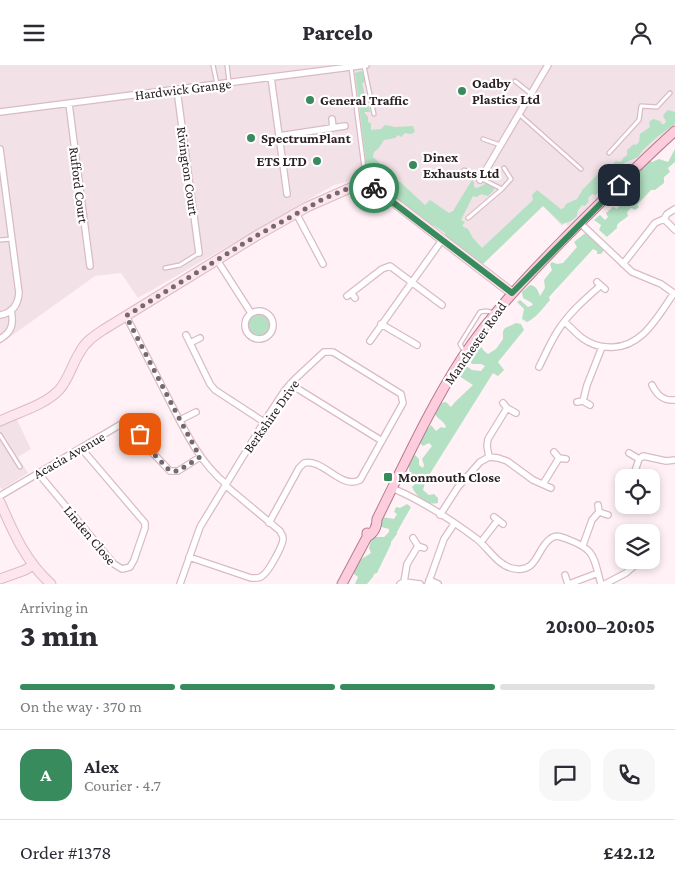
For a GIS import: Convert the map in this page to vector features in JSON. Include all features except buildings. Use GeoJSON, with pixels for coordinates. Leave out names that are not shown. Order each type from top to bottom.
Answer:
{"type":"FeatureCollection","features":[{"type":"Feature","properties":{"kind":"main road","name":"Manchester Road"},"geometry":{"type":"LineString","coordinates":[[342,584],[367,537],[372,534],[377,525],[376,519],[432,409],[465,354],[495,313],[580,223],[675,131]]}},
{"type":"Feature","properties":{"kind":"street","name":"Hardwick Grange"},"geometry":{"type":"LineString","coordinates":[[0,113],[365,65]]}},
{"type":"Feature","properties":{"kind":"street"},"geometry":{"type":"LineString","coordinates":[[481,179],[548,65]]}},
{"type":"Feature","properties":{"kind":"street"},"geometry":{"type":"LineString","coordinates":[[271,77],[286,194]]}},
{"type":"Feature","properties":{"kind":"street","name":"Rivington Court"},"geometry":{"type":"LineString","coordinates":[[177,89],[199,253]]}},
{"type":"Feature","properties":{"kind":"street","name":"Rufford Court"},"geometry":{"type":"LineString","coordinates":[[69,104],[90,266]]}},
{"type":"Feature","properties":{"kind":"street"},"geometry":{"type":"LineString","coordinates":[[332,119],[333,128]]}},
{"type":"Feature","properties":{"kind":"street"},"geometry":{"type":"LineString","coordinates":[[279,136],[345,126]]}},
{"type":"Feature","properties":{"kind":"street"},"geometry":{"type":"LineString","coordinates":[[0,149],[19,293],[17,303],[11,310],[0,315]]}},
{"type":"Feature","properties":{"kind":"street"},"geometry":{"type":"LineString","coordinates":[[0,421],[54,394],[66,381],[85,344],[103,330],[296,213],[357,185],[366,184],[372,186],[512,293]]}},
{"type":"Feature","properties":{"kind":"street"},"geometry":{"type":"LineString","coordinates":[[623,264],[656,223],[664,219],[667,213],[675,209]]}},
{"type":"Feature","properties":{"kind":"street"},"geometry":{"type":"LineString","coordinates":[[296,213],[324,264]]}},
{"type":"Feature","properties":{"kind":"street"},"geometry":{"type":"LineString","coordinates":[[664,219],[675,230]]}},
{"type":"Feature","properties":{"kind":"street"},"geometry":{"type":"LineString","coordinates":[[565,322],[583,339],[602,347],[617,348],[640,337],[675,293],[660,284],[637,275],[580,223]]}},
{"type":"Feature","properties":{"kind":"street"},"geometry":{"type":"LineString","coordinates":[[370,341],[442,240]]}},
{"type":"Feature","properties":{"kind":"street"},"geometry":{"type":"LineString","coordinates":[[217,260],[251,313]]}},
{"type":"Feature","properties":{"kind":"street"},"geometry":{"type":"LineString","coordinates":[[355,299],[349,294],[388,266],[395,268],[411,283],[442,305]]}},
{"type":"Feature","properties":{"kind":"street"},"geometry":{"type":"LineString","coordinates":[[534,357],[540,364],[556,333],[582,301],[600,286]]}},
{"type":"Feature","properties":{"kind":"street"},"geometry":{"type":"LineString","coordinates":[[0,339],[7,335],[12,328],[11,310]]}},
{"type":"Feature","properties":{"kind":"street"},"geometry":{"type":"LineString","coordinates":[[255,311],[264,312],[270,317],[272,321],[271,330],[265,337],[256,338],[246,330],[246,321],[251,313],[255,311]]}},
{"type":"Feature","properties":{"kind":"street"},"geometry":{"type":"LineString","coordinates":[[126,316],[200,457],[212,472],[282,535],[282,544],[262,577],[251,578],[189,557]]}},
{"type":"Feature","properties":{"kind":"street"},"geometry":{"type":"LineString","coordinates":[[381,324],[417,345]]}},
{"type":"Feature","properties":{"kind":"street"},"geometry":{"type":"LineString","coordinates":[[186,335],[210,384],[264,422]]}},
{"type":"Feature","properties":{"kind":"street"},"geometry":{"type":"LineString","coordinates":[[190,343],[200,339]]}},
{"type":"Feature","properties":{"kind":"street"},"geometry":{"type":"LineString","coordinates":[[590,405],[580,401],[602,347]]}},
{"type":"Feature","properties":{"kind":"street","name":"Berkshire Drive"},"geometry":{"type":"LineString","coordinates":[[180,584],[200,527],[264,422],[290,385],[324,352],[330,351],[397,390],[403,396],[403,403],[364,475],[357,482],[348,481],[312,463],[304,463],[299,468],[270,523]]}},
{"type":"Feature","properties":{"kind":"street"},"geometry":{"type":"LineString","coordinates":[[290,385],[382,441]]}},
{"type":"Feature","properties":{"kind":"street"},"geometry":{"type":"LineString","coordinates":[[652,385],[664,399],[675,401]]}},
{"type":"Feature","properties":{"kind":"street"},"geometry":{"type":"LineString","coordinates":[[649,396],[656,391]]}},
{"type":"Feature","properties":{"kind":"street"},"geometry":{"type":"LineString","coordinates":[[488,457],[488,439],[505,405],[516,413]]}},
{"type":"Feature","properties":{"kind":"street"},"geometry":{"type":"LineString","coordinates":[[180,420],[196,413]]}},
{"type":"Feature","properties":{"kind":"street","name":"Acacia Avenue"},"geometry":{"type":"LineString","coordinates":[[0,496],[128,420],[134,422],[147,447],[170,471],[178,471],[200,457]]}},
{"type":"Feature","properties":{"kind":"street","name":"Linden Close"},"geometry":{"type":"LineString","coordinates":[[38,473],[114,564],[122,569],[130,567],[145,528],[144,523],[81,448]]}},
{"type":"Feature","properties":{"kind":"street"},"geometry":{"type":"LineString","coordinates":[[554,452],[559,458],[566,459]]}},
{"type":"Feature","properties":{"kind":"street"},"geometry":{"type":"LineString","coordinates":[[629,453],[639,459]]}},
{"type":"Feature","properties":{"kind":"street"},"geometry":{"type":"LineString","coordinates":[[636,469],[639,459],[646,455],[666,461],[675,460]]}},
{"type":"Feature","properties":{"kind":"street"},"geometry":{"type":"LineString","coordinates":[[440,515],[458,487],[480,462],[488,457],[507,461],[533,480],[551,488]]}},
{"type":"Feature","properties":{"kind":"street"},"geometry":{"type":"LineString","coordinates":[[543,484],[559,458]]}},
{"type":"Feature","properties":{"kind":"street"},"geometry":{"type":"LineString","coordinates":[[392,488],[440,515],[481,542],[502,563],[510,568],[526,568],[535,561],[545,543],[552,537],[560,536],[583,545],[594,556],[601,584]]}},
{"type":"Feature","properties":{"kind":"street"},"geometry":{"type":"LineString","coordinates":[[0,502],[18,541],[32,565],[51,584]]}},
{"type":"Feature","properties":{"kind":"street"},"geometry":{"type":"LineString","coordinates":[[583,545],[592,520],[599,512],[598,505]]}},
{"type":"Feature","properties":{"kind":"street"},"geometry":{"type":"LineString","coordinates":[[599,512],[608,515]]}},
{"type":"Feature","properties":{"kind":"street"},"geometry":{"type":"LineString","coordinates":[[481,542],[498,520]]}},
{"type":"Feature","properties":{"kind":"street"},"geometry":{"type":"LineString","coordinates":[[440,583],[428,582],[444,539],[454,524]]}},
{"type":"Feature","properties":{"kind":"street"},"geometry":{"type":"LineString","coordinates":[[414,538],[421,547],[407,564],[402,583],[420,584]]}},
{"type":"Feature","properties":{"kind":"street"},"geometry":{"type":"LineString","coordinates":[[0,579],[25,570],[32,565]]}},
{"type":"Feature","properties":{"kind":"street"},"geometry":{"type":"LineString","coordinates":[[605,584],[631,569]]}},
{"type":"Feature","properties":{"kind":"street"},"geometry":{"type":"LineString","coordinates":[[565,575],[568,584],[598,573]]}},
{"type":"Feature","properties":{"kind":"lane"},"geometry":{"type":"LineString","coordinates":[[213,65],[217,84]]}},
{"type":"Feature","properties":{"kind":"lane"},"geometry":{"type":"LineString","coordinates":[[227,65],[230,83]]}},
{"type":"Feature","properties":{"kind":"lane"},"geometry":{"type":"LineString","coordinates":[[365,65],[374,114]]}},
{"type":"Feature","properties":{"kind":"lane"},"geometry":{"type":"LineString","coordinates":[[352,67],[366,184]]}},
{"type":"Feature","properties":{"kind":"lane"},"geometry":{"type":"LineString","coordinates":[[515,81],[530,93]]}},
{"type":"Feature","properties":{"kind":"lane"},"geometry":{"type":"LineString","coordinates":[[609,153],[639,120],[642,106],[657,107],[670,93]]}},
{"type":"Feature","properties":{"kind":"lane"},"geometry":{"type":"LineString","coordinates":[[519,114],[581,169]]}},
{"type":"Feature","properties":{"kind":"lane"},"geometry":{"type":"LineString","coordinates":[[483,139],[501,146]]}},
{"type":"Feature","properties":{"kind":"lane"},"geometry":{"type":"LineString","coordinates":[[468,219],[511,179],[504,168]]}},
{"type":"Feature","properties":{"kind":"lane"},"geometry":{"type":"LineString","coordinates":[[464,170],[502,189]]}},
{"type":"Feature","properties":{"kind":"lane"},"geometry":{"type":"LineString","coordinates":[[0,240],[12,239]]}},
{"type":"Feature","properties":{"kind":"lane"},"geometry":{"type":"LineString","coordinates":[[165,268],[180,265],[199,253]]}},
{"type":"Feature","properties":{"kind":"lane"},"geometry":{"type":"LineString","coordinates":[[0,435],[20,467]]}},
{"type":"Feature","properties":{"kind":"shaded area"},"geometry":{"type":"Polygon","coordinates":[[[0,65],[675,65],[675,124],[568,226],[565,223],[562,226],[543,206],[483,264],[373,176],[334,185],[138,298],[121,273],[95,276],[0,344],[0,65]]]}},
{"type":"Feature","properties":{"kind":"shaded area"},"geometry":{"type":"Polygon","coordinates":[[[16,418],[31,449],[18,457],[28,473],[3,489],[0,488],[0,426],[16,418]]]}},
{"type":"Feature","properties":{"kind":"green space"},"geometry":{"type":"Polygon","coordinates":[[[361,71],[364,73],[365,82],[362,83],[366,100],[365,106],[369,106],[370,112],[364,112],[368,117],[368,122],[371,123],[371,130],[381,129],[385,125],[395,127],[413,126],[415,132],[411,134],[405,133],[401,137],[398,135],[395,138],[384,140],[374,152],[373,157],[425,205],[430,200],[449,213],[453,211],[472,180],[474,187],[477,188],[487,183],[494,187],[494,190],[488,196],[481,194],[477,197],[473,196],[461,220],[465,222],[462,226],[468,229],[482,248],[533,200],[532,195],[537,190],[561,209],[564,208],[566,204],[577,199],[583,189],[598,174],[607,171],[616,161],[622,161],[627,155],[627,150],[639,142],[640,134],[650,127],[649,122],[653,119],[664,124],[666,122],[663,115],[668,110],[675,112],[675,124],[657,137],[638,157],[624,163],[613,179],[607,182],[596,195],[592,194],[588,198],[589,201],[585,206],[582,205],[577,216],[571,221],[562,224],[543,206],[483,264],[468,257],[446,239],[445,233],[433,225],[428,225],[371,183],[368,178],[355,73],[361,71]]]}},
{"type":"Feature","properties":{"kind":"green space"},"geometry":{"type":"Polygon","coordinates":[[[675,149],[675,162],[668,168],[670,172],[664,177],[664,183],[655,190],[651,190],[637,205],[639,207],[635,210],[631,208],[627,212],[628,216],[607,237],[599,230],[601,225],[594,220],[600,215],[605,220],[608,217],[606,213],[613,207],[617,209],[637,187],[630,187],[625,183],[634,170],[639,172],[643,165],[650,161],[659,159],[668,162],[675,149]]]}},
{"type":"Feature","properties":{"kind":"green space"},"geometry":{"type":"Polygon","coordinates":[[[588,233],[594,236],[593,239],[596,243],[599,243],[604,248],[601,254],[597,254],[597,251],[593,249],[549,297],[550,300],[536,315],[527,322],[522,319],[524,309],[517,302],[520,300],[528,307],[533,305],[523,298],[522,292],[530,285],[536,288],[540,296],[545,288],[544,280],[552,270],[550,264],[552,262],[557,264],[563,263],[577,247],[574,242],[588,233]]]}},
{"type":"Feature","properties":{"kind":"green space"},"geometry":{"type":"Polygon","coordinates":[[[259,314],[267,317],[270,325],[267,333],[259,336],[251,333],[248,325],[251,317],[259,314]]]}},
{"type":"Feature","properties":{"kind":"green space"},"geometry":{"type":"Polygon","coordinates":[[[516,323],[521,324],[524,330],[498,362],[504,370],[498,376],[493,373],[426,480],[423,490],[429,495],[434,494],[438,498],[438,503],[426,502],[416,494],[412,487],[415,484],[409,465],[415,455],[419,459],[419,465],[423,468],[422,459],[432,446],[429,443],[423,446],[420,443],[424,433],[431,425],[436,431],[441,427],[446,427],[434,412],[439,403],[446,402],[451,407],[473,385],[459,376],[458,372],[465,365],[472,370],[481,371],[485,366],[472,364],[469,359],[476,346],[480,345],[488,354],[496,349],[503,339],[505,328],[516,323]]]}},
{"type":"Feature","properties":{"kind":"green space"},"geometry":{"type":"Polygon","coordinates":[[[407,504],[411,507],[391,542],[377,573],[374,574],[367,584],[355,584],[358,577],[354,574],[354,569],[360,560],[371,553],[369,548],[372,537],[384,537],[389,532],[389,529],[378,526],[382,517],[394,519],[397,514],[394,512],[396,507],[400,508],[407,504]]]}},
{"type":"Feature","properties":{"kind":"way so far"},"geometry":{"type":"LineString","coordinates":[[140,434],[147,447],[165,468],[170,471],[178,471],[200,457],[126,316],[256,236],[325,198],[357,185],[366,184],[374,188]]}},
{"type":"Feature","properties":{"kind":"place","name":"Oadby Plastics Ltd"},"geometry":{"type":"Point","coordinates":[462,91]}},
{"type":"Feature","properties":{"kind":"place","name":"General Traffic"},"geometry":{"type":"Point","coordinates":[310,100]}},
{"type":"Feature","properties":{"kind":"place","name":"SpectrumPlant"},"geometry":{"type":"Point","coordinates":[251,138]}},
{"type":"Feature","properties":{"kind":"place","name":"ETS LTD"},"geometry":{"type":"Point","coordinates":[317,161]}},
{"type":"Feature","properties":{"kind":"place","name":"Dinex Exhausts Ltd"},"geometry":{"type":"Point","coordinates":[413,165]}},
{"type":"Feature","properties":{"kind":"place","name":"Monmouth Close"},"geometry":{"type":"Point","coordinates":[388,477]}},
{"type":"Feature","properties":{"kind":"route"},"geometry":{"type":"LineString","coordinates":[[374,188],[512,293],[619,185]]}}]}
